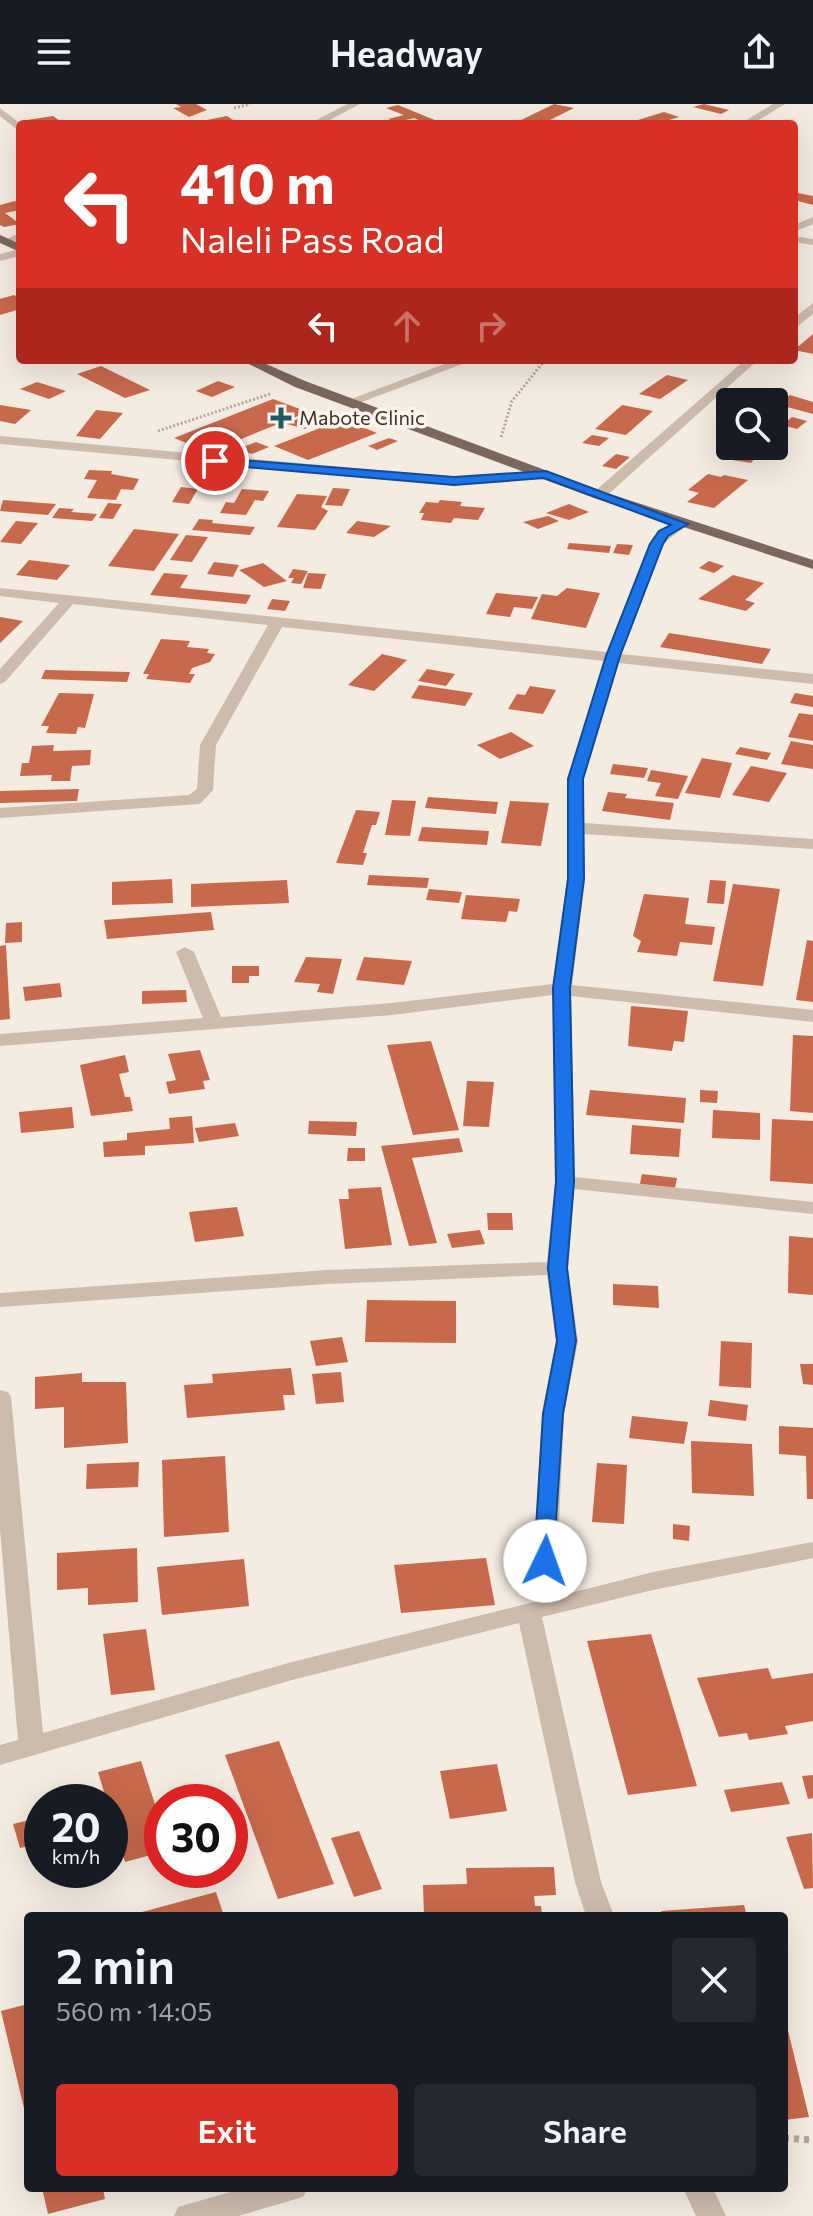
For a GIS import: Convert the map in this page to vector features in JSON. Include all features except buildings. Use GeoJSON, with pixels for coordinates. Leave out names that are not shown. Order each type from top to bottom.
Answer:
{"type":"FeatureCollection","features":[{"type":"Feature","properties":{"kind":"main road"},"geometry":{"type":"LineString","coordinates":[[256,364],[300,384],[599,495],[681,524],[810,560]]}},
{"type":"Feature","properties":{"kind":"street"},"geometry":{"type":"LineString","coordinates":[[329,104],[352,106]]}},
{"type":"Feature","properties":{"kind":"street"},"geometry":{"type":"LineString","coordinates":[[752,120],[780,104]]}},
{"type":"Feature","properties":{"kind":"street"},"geometry":{"type":"LineString","coordinates":[[322,120],[352,106]]}},
{"type":"Feature","properties":{"kind":"street"},"geometry":{"type":"LineString","coordinates":[[0,111],[16,125]]}},
{"type":"Feature","properties":{"kind":"street"},"geometry":{"type":"LineString","coordinates":[[798,321],[813,307]]}},
{"type":"Feature","properties":{"kind":"street"},"geometry":{"type":"LineString","coordinates":[[349,402],[456,364]]}},
{"type":"Feature","properties":{"kind":"street"},"geometry":{"type":"LineString","coordinates":[[599,495],[747,364]]}},
{"type":"Feature","properties":{"kind":"street"},"geometry":{"type":"LineString","coordinates":[[0,440],[438,480],[546,474]]}},
{"type":"Feature","properties":{"kind":"street"},"geometry":{"type":"LineString","coordinates":[[599,1912],[588,1882],[540,1609],[544,1587],[553,1414],[567,1341],[557,1268],[565,1182],[562,988],[576,879],[576,779],[613,656],[656,544],[663,534],[681,524]]}},
{"type":"Feature","properties":{"kind":"street"},"geometry":{"type":"LineString","coordinates":[[0,592],[813,679]]}},
{"type":"Feature","properties":{"kind":"street"},"geometry":{"type":"LineString","coordinates":[[0,679],[70,599]]}},
{"type":"Feature","properties":{"kind":"street"},"geometry":{"type":"LineString","coordinates":[[0,813],[194,800],[205,790],[208,745],[278,621]]}},
{"type":"Feature","properties":{"kind":"street"},"geometry":{"type":"LineString","coordinates":[[578,828],[813,844]]}},
{"type":"Feature","properties":{"kind":"street"},"geometry":{"type":"LineString","coordinates":[[185,952],[214,1022]]}},
{"type":"Feature","properties":{"kind":"street"},"geometry":{"type":"LineString","coordinates":[[0,1040],[392,1009],[562,988],[813,1016]]}},
{"type":"Feature","properties":{"kind":"street"},"geometry":{"type":"LineString","coordinates":[[565,1182],[813,1208]]}},
{"type":"Feature","properties":{"kind":"street"},"geometry":{"type":"LineString","coordinates":[[0,1300],[327,1277],[557,1268]]}},
{"type":"Feature","properties":{"kind":"street"},"geometry":{"type":"LineString","coordinates":[[0,1397],[31,1746]]}},
{"type":"Feature","properties":{"kind":"street"},"geometry":{"type":"LineString","coordinates":[[0,1755],[292,1671],[653,1581],[813,1550]]}},
{"type":"Feature","properties":{"kind":"street"},"geometry":{"type":"LineString","coordinates":[[189,2216],[278,2192]]}},
{"type":"Feature","properties":{"kind":"street"},"geometry":{"type":"LineString","coordinates":[[700,2192],[711,2216]]}},
{"type":"Feature","properties":{"kind":"path"},"geometry":{"type":"LineString","coordinates":[[234,108],[250,104]]}},
{"type":"Feature","properties":{"kind":"path"},"geometry":{"type":"LineString","coordinates":[[498,458],[503,425],[512,401],[542,364]]}},
{"type":"Feature","properties":{"kind":"path"},"geometry":{"type":"LineString","coordinates":[[158,432],[300,384]]}},
{"type":"Feature","properties":{"kind":"path"},"geometry":{"type":"LineString","coordinates":[[788,2138],[813,2140]]}},
{"type":"Feature","properties":{"kind":"place","name":"Mabote Clinic"},"geometry":{"type":"Point","coordinates":[281,418]}},
{"type":"Feature","properties":{"kind":"route"},"geometry":{"type":"LineString","coordinates":[[215,461],[454,481],[546,474],[681,524],[663,534],[656,544],[613,656],[576,779],[576,879],[562,988],[565,1182],[557,1268],[567,1341],[553,1414],[545,1561]]}}]}
